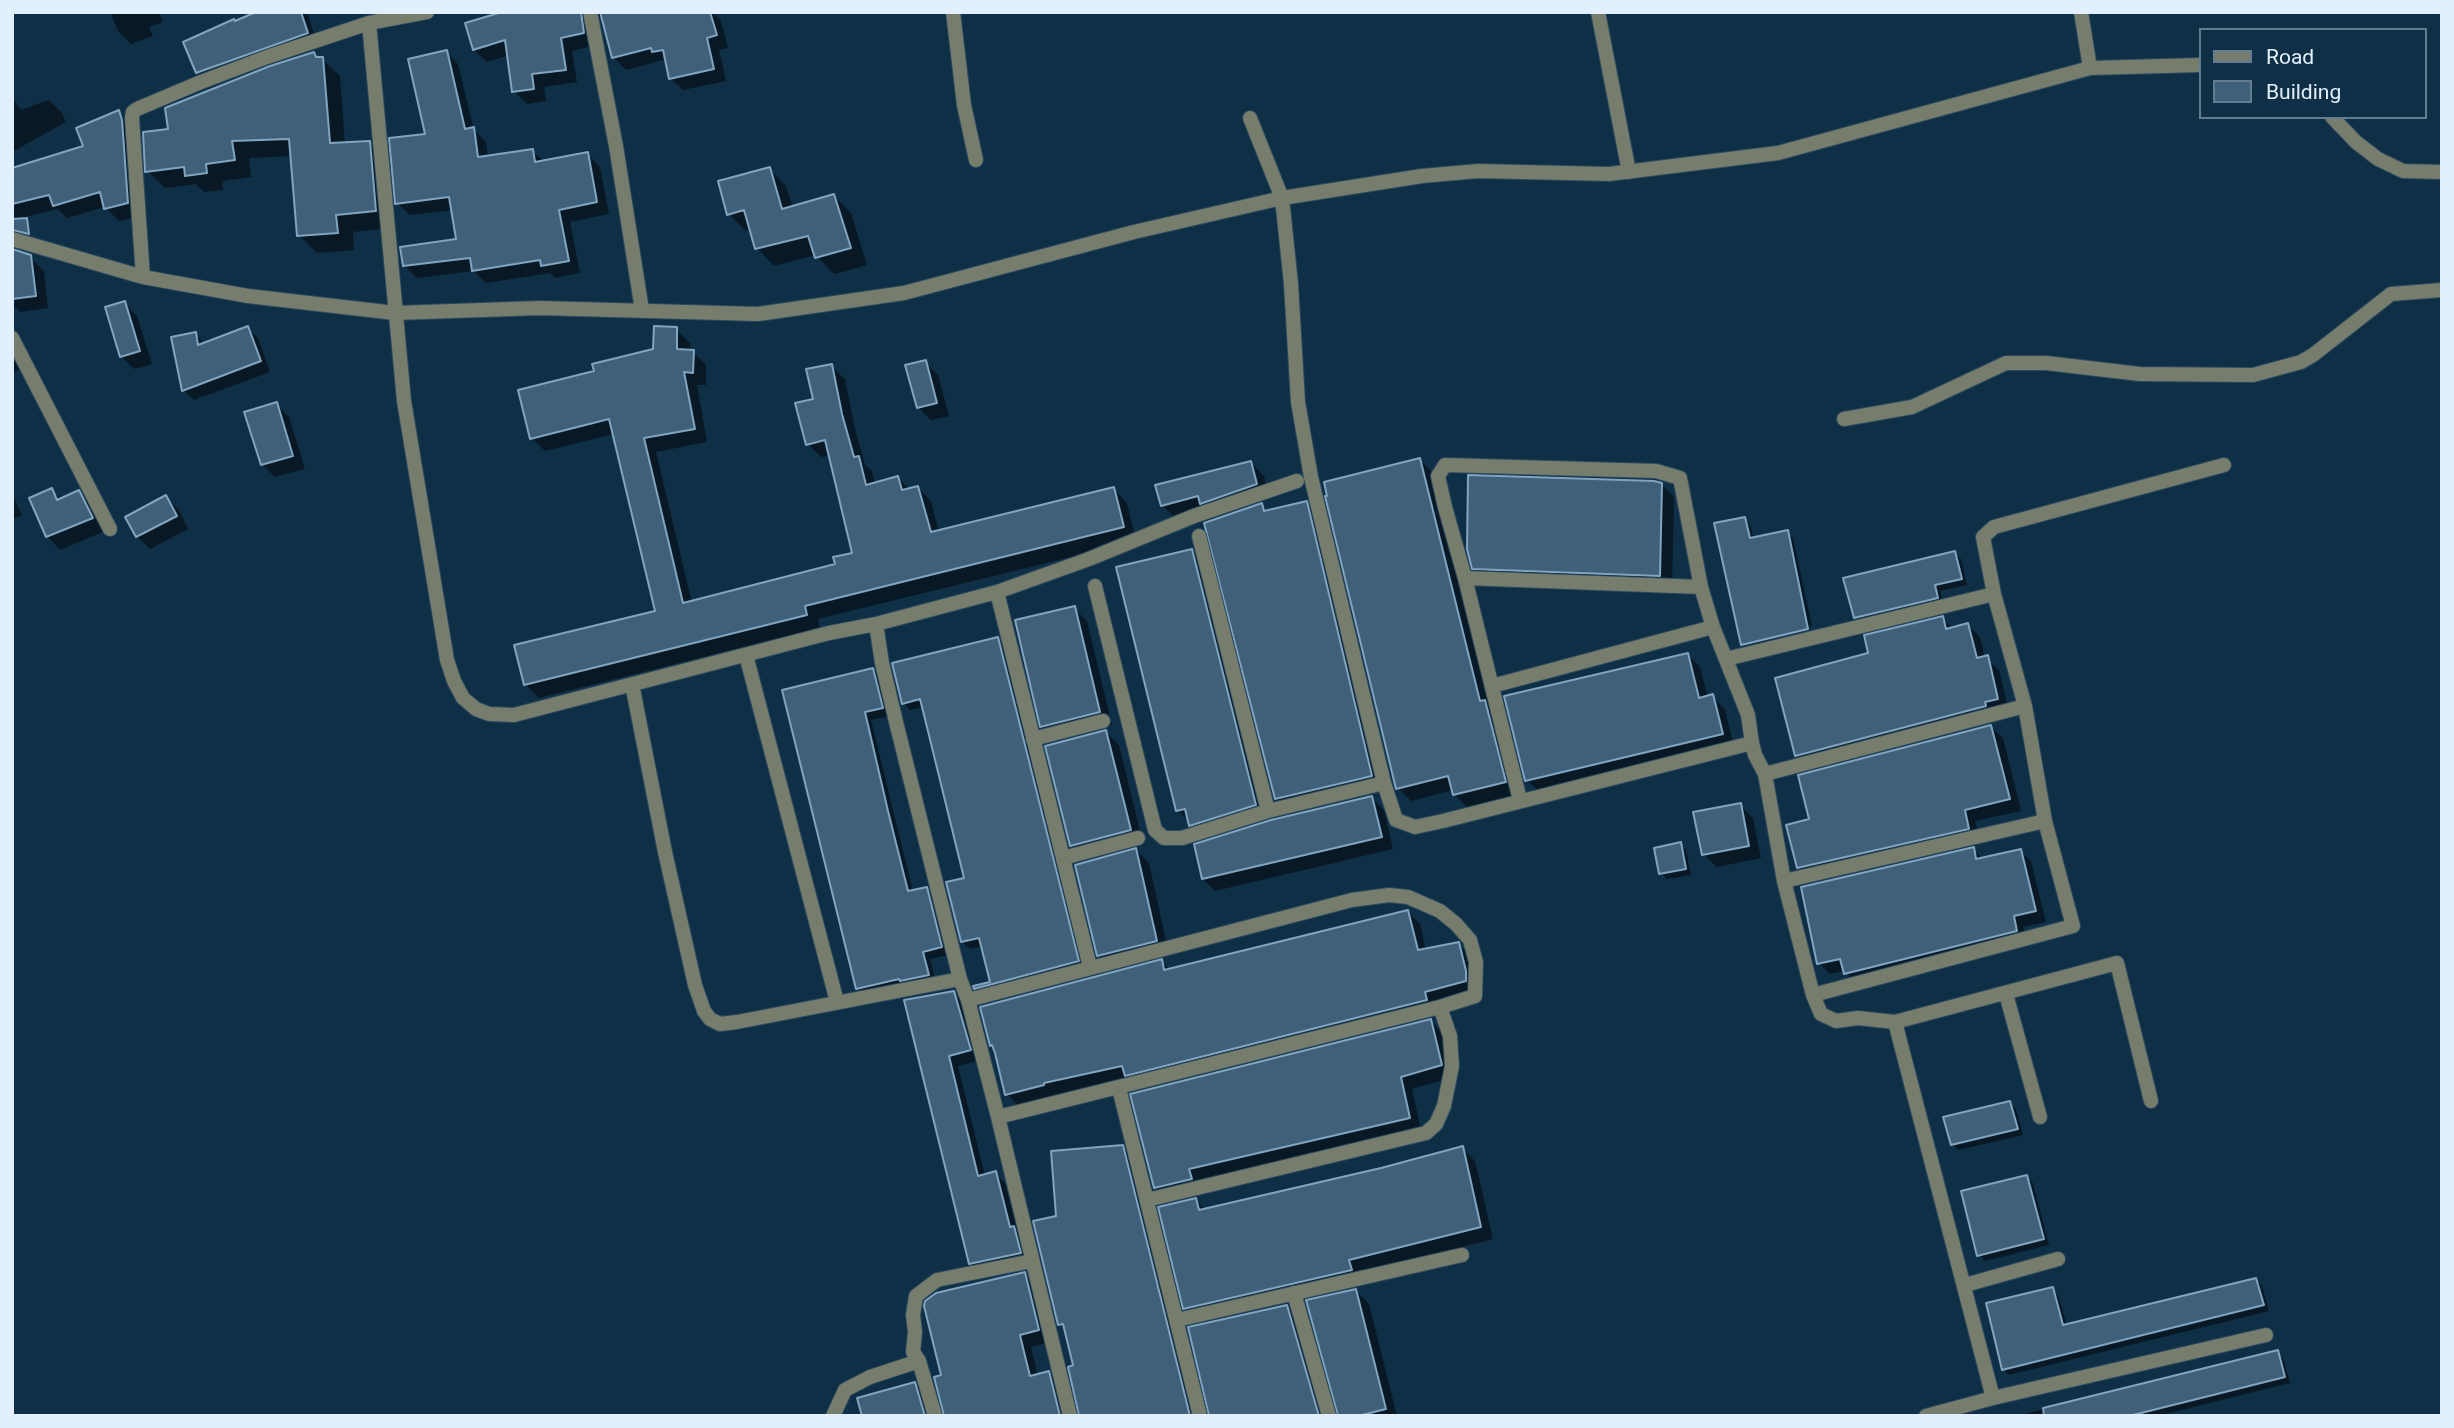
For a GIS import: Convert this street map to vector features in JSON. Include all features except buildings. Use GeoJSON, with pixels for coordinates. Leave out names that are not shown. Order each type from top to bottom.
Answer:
{"type":"FeatureCollection","features":[{"type":"Feature","properties":{"kind":"street"},"geometry":{"type":"LineString","coordinates":[[143,277],[133,112],[256,61],[369,23],[427,12]]}},
{"type":"Feature","properties":{"kind":"street"},"geometry":{"type":"LineString","coordinates":[[590,12],[616,146],[642,310]]}},
{"type":"Feature","properties":{"kind":"street"},"geometry":{"type":"LineString","coordinates":[[953,12],[964,105],[976,160]]}},
{"type":"Feature","properties":{"kind":"street"},"geometry":{"type":"LineString","coordinates":[[1598,12],[1629,172]]}},
{"type":"Feature","properties":{"kind":"street"},"geometry":{"type":"LineString","coordinates":[[2081,12],[2090,68]]}},
{"type":"Feature","properties":{"kind":"street"},"geometry":{"type":"LineString","coordinates":[[369,23],[404,401],[447,660],[463,698],[476,709],[489,714],[514,715],[997,592],[1089,559],[1194,516],[1297,481]]}},
{"type":"Feature","properties":{"kind":"street"},"geometry":{"type":"LineString","coordinates":[[12,239],[143,277],[248,296],[395,313],[540,308],[758,314],[904,293],[1134,232],[1282,198],[1422,176],[1478,171],[1629,172],[1778,153],[2090,68],[2198,65]]}},
{"type":"Feature","properties":{"kind":"street"},"geometry":{"type":"LineString","coordinates":[[1250,118],[1282,198],[1291,284],[1298,402],[1311,477],[1384,783],[1396,820],[1415,827],[1752,743]]}},
{"type":"Feature","properties":{"kind":"street"},"geometry":{"type":"LineString","coordinates":[[2334,119],[2356,142],[2378,159],[2403,171],[2442,172]]}},
{"type":"Feature","properties":{"kind":"street"},"geometry":{"type":"LineString","coordinates":[[1844,419],[1912,407],[1969,378],[2006,363],[2046,363],[2140,374],[2253,376],[2301,362],[2313,355],[2391,294],[2442,290]]}},
{"type":"Feature","properties":{"kind":"street"},"geometry":{"type":"LineString","coordinates":[[12,338],[110,529]]}},
{"type":"Feature","properties":{"kind":"street"},"geometry":{"type":"LineString","coordinates":[[1520,800],[1438,475],[1445,465],[1656,471],[1680,478],[1701,587],[1713,627],[1748,715],[1755,755],[1765,774],[1784,881],[1813,995],[1821,1014],[1836,1021],[1858,1018],[1895,1022],[2117,963],[2151,1101]]}},
{"type":"Feature","properties":{"kind":"street"},"geometry":{"type":"LineString","coordinates":[[1813,995],[2073,926],[2045,821],[2025,706],[1994,594],[1983,537],[1994,527],[2224,465]]}},
{"type":"Feature","properties":{"kind":"street"},"geometry":{"type":"LineString","coordinates":[[1199,536],[1269,811]]}},
{"type":"Feature","properties":{"kind":"street"},"geometry":{"type":"LineString","coordinates":[[1465,578],[1701,587]]}},
{"type":"Feature","properties":{"kind":"street"},"geometry":{"type":"LineString","coordinates":[[1095,586],[1156,830],[1164,838],[1182,838],[1269,811],[1384,783]]}},
{"type":"Feature","properties":{"kind":"street"},"geometry":{"type":"LineString","coordinates":[[997,592],[1090,967]]}},
{"type":"Feature","properties":{"kind":"street"},"geometry":{"type":"LineString","coordinates":[[1726,659],[1994,594]]}},
{"type":"Feature","properties":{"kind":"street"},"geometry":{"type":"LineString","coordinates":[[876,624],[882,663],[960,979],[968,1000],[998,1117],[1070,1416]]}},
{"type":"Feature","properties":{"kind":"street"},"geometry":{"type":"LineString","coordinates":[[1492,686],[1713,627]]}},
{"type":"Feature","properties":{"kind":"street"},"geometry":{"type":"LineString","coordinates":[[746,654],[837,1002]]}},
{"type":"Feature","properties":{"kind":"street"},"geometry":{"type":"LineString","coordinates":[[632,684],[665,852],[695,985],[704,1011],[712,1021],[726,1024],[960,979]]}},
{"type":"Feature","properties":{"kind":"street"},"geometry":{"type":"LineString","coordinates":[[1765,774],[2025,706]]}},
{"type":"Feature","properties":{"kind":"street"},"geometry":{"type":"LineString","coordinates":[[1033,739],[1103,721]]}},
{"type":"Feature","properties":{"kind":"street"},"geometry":{"type":"LineString","coordinates":[[1784,881],[2045,821]]}},
{"type":"Feature","properties":{"kind":"street"},"geometry":{"type":"LineString","coordinates":[[1063,858],[1138,838]]}},
{"type":"Feature","properties":{"kind":"street"},"geometry":{"type":"LineString","coordinates":[[968,1000],[1352,900],[1389,895],[1408,897],[1440,911],[1470,940],[1473,949],[1476,962],[1475,996],[998,1117]]}},
{"type":"Feature","properties":{"kind":"street"},"geometry":{"type":"LineString","coordinates":[[2006,994],[2040,1116]]}},
{"type":"Feature","properties":{"kind":"street"},"geometry":{"type":"LineString","coordinates":[[1147,1200],[1426,1133],[1436,1124],[1444,1106],[1452,1066],[1450,1037],[1440,1007]]}},
{"type":"Feature","properties":{"kind":"street"},"geometry":{"type":"LineString","coordinates":[[1895,1022],[1993,1398]]}},
{"type":"Feature","properties":{"kind":"street"},"geometry":{"type":"LineString","coordinates":[[1119,1088],[1200,1416]]}},
{"type":"Feature","properties":{"kind":"street"},"geometry":{"type":"LineString","coordinates":[[1177,1320],[1462,1255]]}},
{"type":"Feature","properties":{"kind":"street"},"geometry":{"type":"LineString","coordinates":[[1965,1285],[2058,1259]]}},
{"type":"Feature","properties":{"kind":"street"},"geometry":{"type":"LineString","coordinates":[[935,1416],[919,1361],[913,1352],[916,1296],[937,1280],[1032,1261]]}},
{"type":"Feature","properties":{"kind":"street"},"geometry":{"type":"LineString","coordinates":[[1294,1293],[1329,1416]]}},
{"type":"Feature","properties":{"kind":"street"},"geometry":{"type":"LineString","coordinates":[[1926,1416],[2266,1335]]}},
{"type":"Feature","properties":{"kind":"street"},"geometry":{"type":"LineString","coordinates":[[834,1416],[845,1390],[870,1377],[919,1361]]}}]}
